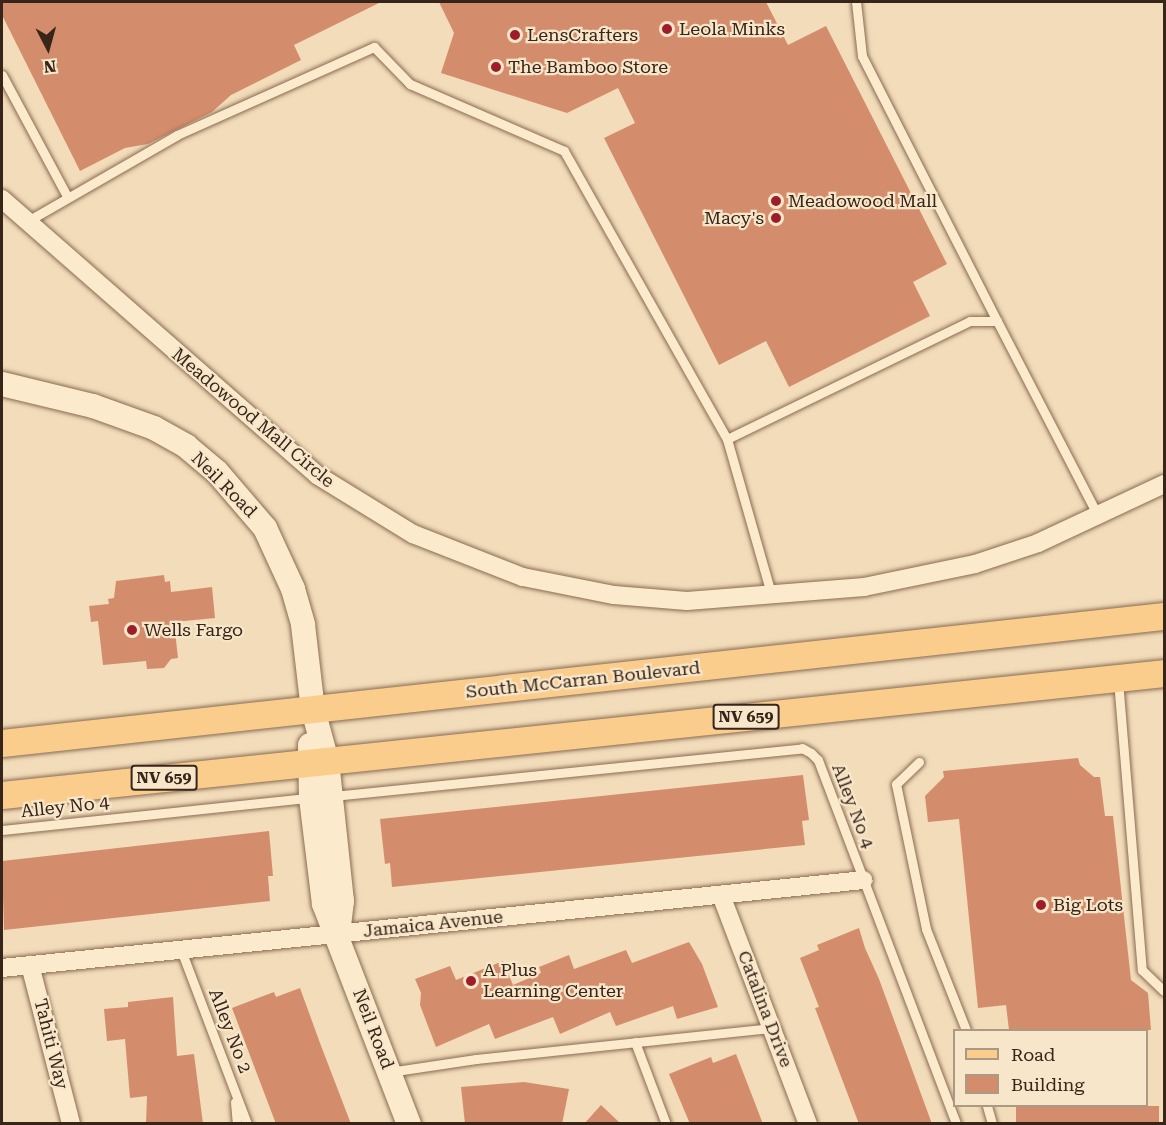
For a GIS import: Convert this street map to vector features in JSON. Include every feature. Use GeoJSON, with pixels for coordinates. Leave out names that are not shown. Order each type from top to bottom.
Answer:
{"type":"FeatureCollection","features":[{"type":"Feature","properties":{"kind":"main road","name":"South McCarran Boulevard"},"geometry":{"type":"LineString","coordinates":[[2,743],[1164,616]]}},
{"type":"Feature","properties":{"kind":"main road","name":"NV 659"},"geometry":{"type":"LineString","coordinates":[[2,795],[1164,673]]}},
{"type":"Feature","properties":{"kind":"street","name":"Meadowood Mall Circle"},"geometry":{"type":"LineString","coordinates":[[2,199],[25,222],[309,468],[363,507],[413,534],[470,559],[574,589],[687,601],[772,597],[923,577],[1038,543],[1099,518],[1164,483]]}},
{"type":"Feature","properties":{"kind":"street","name":"Neil Road"},"geometry":{"type":"LineString","coordinates":[[2,384],[100,408],[154,428],[186,446],[244,501],[279,554],[294,589],[303,625],[321,797],[321,891],[409,1124]]}},
{"type":"Feature","properties":{"kind":"street","name":"Jamaica Avenue"},"geometry":{"type":"LineString","coordinates":[[2,968],[864,880]]}},
{"type":"Feature","properties":{"kind":"street","name":"Catalina Drive"},"geometry":{"type":"LineString","coordinates":[[721,895],[808,1124]]}},
{"type":"Feature","properties":{"kind":"street","name":"Tahiti Way"},"geometry":{"type":"LineString","coordinates":[[30,965],[71,1124]]}},
{"type":"Feature","properties":{"kind":"lane"},"geometry":{"type":"LineString","coordinates":[[856,2],[862,56],[1099,518]]}},
{"type":"Feature","properties":{"kind":"lane"},"geometry":{"type":"LineString","coordinates":[[25,222],[67,196],[232,107],[374,47],[410,84],[564,151],[727,439],[772,597]]}},
{"type":"Feature","properties":{"kind":"lane"},"geometry":{"type":"LineString","coordinates":[[2,75],[67,196]]}},
{"type":"Feature","properties":{"kind":"lane"},"geometry":{"type":"LineString","coordinates":[[727,439],[970,321],[998,321]]}},
{"type":"Feature","properties":{"kind":"lane"},"geometry":{"type":"LineString","coordinates":[[1118,678],[1142,970],[1164,991]]}},
{"type":"Feature","properties":{"kind":"lane","name":"Alley No 4"},"geometry":{"type":"LineString","coordinates":[[2,830],[801,748],[818,760],[956,1124]]}},
{"type":"Feature","properties":{"kind":"lane"},"geometry":{"type":"LineString","coordinates":[[919,762],[897,784],[926,929],[966,1029]]}},
{"type":"Feature","properties":{"kind":"lane","name":"Alley No 2"},"geometry":{"type":"LineString","coordinates":[[181,950],[247,1124]]}},
{"type":"Feature","properties":{"kind":"lane"},"geometry":{"type":"LineString","coordinates":[[389,1072],[772,1028]]}},
{"type":"Feature","properties":{"kind":"lane"},"geometry":{"type":"LineString","coordinates":[[635,1042],[666,1124]]}},
{"type":"Feature","properties":{"kind":"lane"},"geometry":{"type":"LineString","coordinates":[[228,1072],[237,1124]]}},
{"type":"Feature","properties":{"kind":"lane"},"geometry":{"type":"LineString","coordinates":[[987,1107],[992,1124]]}},
{"type":"Feature","properties":{"kind":"building"},"geometry":{"type":"Polygon","coordinates":[[[2,2],[381,2],[294,45],[301,60],[231,95],[212,112],[148,144],[125,148],[80,171],[2,15],[2,2]]]}},
{"type":"Feature","properties":{"kind":"building","name":"Meadowood Mall"},"geometry":{"type":"Polygon","coordinates":[[[439,2],[766,2],[788,45],[826,26],[947,264],[913,282],[930,316],[789,387],[766,341],[719,365],[604,138],[635,123],[618,88],[567,113],[441,73],[454,33],[439,2]]]}},
{"type":"Feature","properties":{"kind":"building"},"geometry":{"type":"Polygon","coordinates":[[[164,575],[165,582],[170,581],[171,592],[212,587],[215,618],[174,622],[178,658],[171,659],[164,668],[147,669],[146,661],[103,665],[98,621],[91,622],[89,606],[109,604],[108,599],[114,598],[116,581],[164,575]]]}},
{"type":"Feature","properties":{"kind":"building","name":"Big Lots"},"geometry":{"type":"Polygon","coordinates":[[[1078,758],[1080,765],[1094,777],[1100,777],[1105,816],[1113,816],[1131,980],[1148,993],[1151,1030],[1009,1029],[1006,1005],[978,1008],[959,819],[928,822],[925,796],[944,777],[943,771],[1078,758]]]}},
{"type":"Feature","properties":{"kind":"building"},"geometry":{"type":"Polygon","coordinates":[[[803,775],[809,820],[802,821],[805,845],[392,887],[390,863],[385,864],[380,819],[803,775]]]}},
{"type":"Feature","properties":{"kind":"building"},"geometry":{"type":"Polygon","coordinates":[[[269,831],[273,876],[268,876],[270,901],[4,930],[2,861],[269,831]]]}},
{"type":"Feature","properties":{"kind":"building"},"geometry":{"type":"Polygon","coordinates":[[[859,928],[932,1124],[859,1124],[815,1008],[819,1007],[800,958],[819,950],[817,945],[859,928]]]}},
{"type":"Feature","properties":{"kind":"building"},"geometry":{"type":"Polygon","coordinates":[[[689,942],[702,964],[718,1007],[677,1019],[673,1006],[616,1026],[610,1012],[560,1034],[553,1017],[495,1039],[489,1024],[436,1047],[420,1005],[421,993],[415,979],[450,966],[456,980],[503,961],[513,985],[541,973],[539,967],[569,955],[574,969],[626,950],[632,963],[689,942]]]}},
{"type":"Feature","properties":{"kind":"building"},"geometry":{"type":"Polygon","coordinates":[[[300,988],[351,1124],[276,1124],[232,1008],[274,992],[276,997],[300,988]]]}},
{"type":"Feature","properties":{"kind":"building"},"geometry":{"type":"Polygon","coordinates":[[[173,997],[177,1056],[194,1054],[203,1124],[146,1124],[147,1096],[130,1098],[125,1039],[107,1041],[104,1009],[128,1007],[128,1002],[173,997]]]}},
{"type":"Feature","properties":{"kind":"building"},"geometry":{"type":"Polygon","coordinates":[[[736,1054],[763,1124],[690,1124],[669,1074],[711,1057],[713,1063],[736,1054]]]}},
{"type":"Feature","properties":{"kind":"building"},"geometry":{"type":"Polygon","coordinates":[[[524,1082],[569,1089],[562,1124],[465,1124],[461,1087],[524,1082]]]}},
{"type":"Feature","properties":{"kind":"building"},"geometry":{"type":"Polygon","coordinates":[[[601,1105],[621,1124],[584,1124],[601,1105]]]}},
{"type":"Feature","properties":{"kind":"building"},"geometry":{"type":"Polygon","coordinates":[[[1159,1106],[1159,1124],[1016,1124],[1016,1107],[1159,1106]]]}},
{"type":"Feature","properties":{"kind":"place","name":"Leola Minks"},"geometry":{"type":"Point","coordinates":[667,29]}},
{"type":"Feature","properties":{"kind":"place","name":"LensCrafters"},"geometry":{"type":"Point","coordinates":[515,35]}},
{"type":"Feature","properties":{"kind":"place","name":"The Bamboo Store"},"geometry":{"type":"Point","coordinates":[496,67]}},
{"type":"Feature","properties":{"kind":"place","name":"Meadowood Mall"},"geometry":{"type":"Point","coordinates":[776,201]}},
{"type":"Feature","properties":{"kind":"place","name":"Macy's"},"geometry":{"type":"Point","coordinates":[776,218]}},
{"type":"Feature","properties":{"kind":"place","name":"Wells Fargo"},"geometry":{"type":"Point","coordinates":[132,630]}},
{"type":"Feature","properties":{"kind":"place","name":"Big Lots"},"geometry":{"type":"Point","coordinates":[1041,905]}},
{"type":"Feature","properties":{"kind":"place","name":"A Plus Learning Center"},"geometry":{"type":"Point","coordinates":[471,981]}}]}
